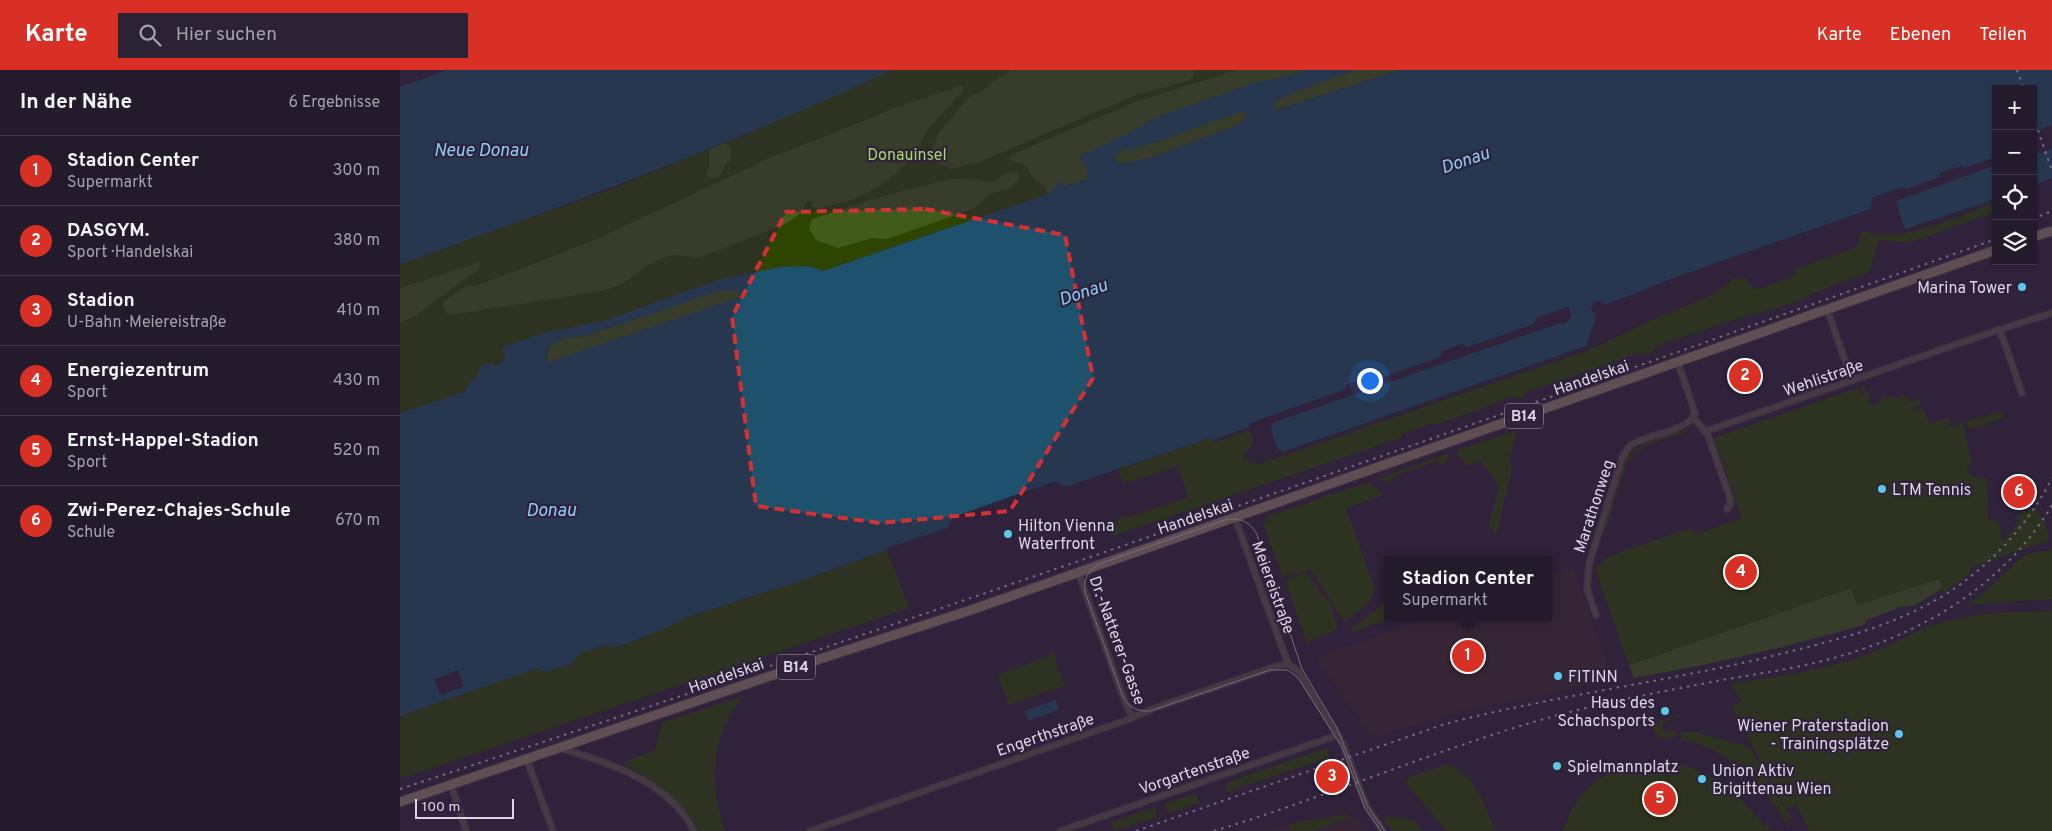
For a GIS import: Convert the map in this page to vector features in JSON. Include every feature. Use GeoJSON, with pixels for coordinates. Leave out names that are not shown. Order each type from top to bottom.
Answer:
{"type":"FeatureCollection","features":[{"type":"Feature","properties":{"kind":"main road"},"geometry":{"type":"LineString","coordinates":[[2037,236],[2052,230]]}},
{"type":"Feature","properties":{"kind":"main road","name":"Handelskai"},"geometry":{"type":"LineString","coordinates":[[400,802],[971,610],[1992,251]]}},
{"type":"Feature","properties":{"kind":"street"},"geometry":{"type":"LineString","coordinates":[[1827,309],[1852,381]]}},
{"type":"Feature","properties":{"kind":"street","name":"Wehlistraße"},"geometry":{"type":"LineString","coordinates":[[2028,320],[2052,309]]}},
{"type":"Feature","properties":{"kind":"street","name":"Wehlistraße"},"geometry":{"type":"LineString","coordinates":[[1706,431],[2052,313]]}},
{"type":"Feature","properties":{"kind":"street"},"geometry":{"type":"LineString","coordinates":[[1998,330],[2002,336],[2022,393]]}},
{"type":"Feature","properties":{"kind":"street"},"geometry":{"type":"LineString","coordinates":[[1678,363],[1694,408],[1694,418],[1706,431],[1730,498],[1730,505],[1727,509]]}},
{"type":"Feature","properties":{"kind":"street","name":"Marathonweg"},"geometry":{"type":"LineString","coordinates":[[1596,615],[1587,589],[1589,563],[1622,458],[1629,447],[1639,440],[1683,426],[1694,418]]}},
{"type":"Feature","properties":{"kind":"street","name":"Meiereistraße"},"geometry":{"type":"LineString","coordinates":[[1235,518],[1288,664]]}},
{"type":"Feature","properties":{"kind":"street","name":"Dr.-Natterer-Gasse"},"geometry":{"type":"LineString","coordinates":[[1078,572],[1132,718]]}},
{"type":"Feature","properties":{"kind":"street"},"geometry":{"type":"LineString","coordinates":[[1288,664],[1298,671],[1338,735],[1367,807],[1383,831]]}},
{"type":"Feature","properties":{"kind":"street","name":"Engerthstraße"},"geometry":{"type":"LineString","coordinates":[[810,831],[1288,664]]}},
{"type":"Feature","properties":{"kind":"street","name":"Vorgartenstraße"},"geometry":{"type":"LineString","coordinates":[[1060,831],[1338,735]]}},
{"type":"Feature","properties":{"kind":"street"},"geometry":{"type":"LineString","coordinates":[[560,748],[604,761],[645,781],[677,806],[694,831]]}},
{"type":"Feature","properties":{"kind":"street"},"geometry":{"type":"LineString","coordinates":[[527,760],[553,831]]}},
{"type":"Feature","properties":{"kind":"street"},"geometry":{"type":"LineString","coordinates":[[451,785],[466,831]]}},
{"type":"Feature","properties":{"kind":"highlighted area"},"geometry":{"type":"Polygon","coordinates":[[[925,209],[1065,235],[1093,378],[1010,511],[880,523],[756,506],[732,317],[786,212],[925,209]]]}},
{"type":"Feature","properties":{"kind":"shaded area"},"geometry":{"type":"Polygon","coordinates":[[[1573,567],[1608,666],[1598,683],[1475,707],[1373,737],[1315,658],[1419,621],[1552,621],[1552,575],[1573,567]]]}},
{"type":"Feature","properties":{"kind":"shaded area"},"geometry":{"type":"Polygon","coordinates":[[[1345,814],[1354,816],[1368,831],[1267,831],[1288,824],[1345,814]]]}},
{"type":"Feature","properties":{"kind":"green space","name":"Donauinsel"},"geometry":{"type":"Polygon","coordinates":[[[892,70],[1306,70],[1285,77],[1048,194],[823,271],[809,266],[718,280],[603,321],[544,333],[505,355],[499,364],[493,366],[493,362],[470,382],[465,392],[400,413],[400,264],[609,190],[743,135],[892,70]]]}},
{"type":"Feature","properties":{"kind":"green space"},"geometry":{"type":"Polygon","coordinates":[[[1011,70],[1194,70],[1190,80],[1136,95],[977,163],[951,169],[936,162],[932,148],[939,132],[971,95],[981,92],[1011,70]]]}},
{"type":"Feature","properties":{"kind":"green space"},"geometry":{"type":"Polygon","coordinates":[[[1237,70],[1306,70],[1155,118],[1125,135],[1086,165],[1088,179],[1054,189],[1048,194],[1024,164],[1009,159],[1011,155],[1138,101],[1237,70]]]}},
{"type":"Feature","properties":{"kind":"green space"},"geometry":{"type":"Polygon","coordinates":[[[1353,70],[1400,70],[1280,109],[1275,110],[1272,108],[1277,99],[1353,70]]]}},
{"type":"Feature","properties":{"kind":"green space"},"geometry":{"type":"Polygon","coordinates":[[[963,86],[963,91],[927,131],[918,150],[906,164],[884,183],[861,196],[819,209],[814,208],[811,201],[806,202],[797,216],[783,225],[699,258],[674,255],[662,258],[646,266],[621,285],[602,291],[451,315],[442,306],[444,301],[466,286],[474,286],[502,276],[599,238],[776,155],[897,107],[963,86]]]}},
{"type":"Feature","properties":{"kind":"green space"},"geometry":{"type":"Polygon","coordinates":[[[1243,111],[1247,117],[1238,125],[1150,158],[1120,164],[1113,158],[1124,149],[1132,150],[1243,111]]]}},
{"type":"Feature","properties":{"kind":"green space"},"geometry":{"type":"Polygon","coordinates":[[[726,143],[731,150],[731,159],[725,165],[719,177],[711,178],[707,176],[709,149],[726,143]]]}},
{"type":"Feature","properties":{"kind":"green space"},"geometry":{"type":"Polygon","coordinates":[[[1012,171],[1017,172],[1021,177],[1008,190],[992,193],[973,209],[887,239],[872,238],[838,248],[816,240],[809,229],[812,219],[890,194],[950,179],[961,178],[995,182],[1004,174],[1012,171]]]}},
{"type":"Feature","properties":{"kind":"green space"},"geometry":{"type":"Polygon","coordinates":[[[1992,204],[1992,213],[1908,243],[1879,240],[1869,272],[1806,296],[1802,300],[1755,313],[1662,344],[1649,354],[1639,353],[1527,392],[1520,399],[1513,397],[1441,423],[1431,424],[1403,434],[1400,438],[1110,537],[1117,522],[1125,515],[1126,518],[1188,497],[1178,466],[1124,484],[1118,470],[1210,438],[1215,442],[1250,430],[1254,441],[1242,459],[1259,464],[1589,350],[1643,324],[1714,294],[1733,279],[1747,278],[1751,288],[1753,287],[1755,290],[1797,275],[1795,269],[1857,247],[1861,231],[1879,235],[1898,234],[1912,232],[1992,204]]]}},
{"type":"Feature","properties":{"kind":"green space"},"geometry":{"type":"Polygon","coordinates":[[[480,262],[480,268],[415,316],[400,323],[400,288],[480,262]]]}},
{"type":"Feature","properties":{"kind":"green space"},"geometry":{"type":"Polygon","coordinates":[[[718,291],[737,291],[743,297],[546,364],[549,346],[566,337],[585,336],[718,291]]]}},
{"type":"Feature","properties":{"kind":"green space"},"geometry":{"type":"Polygon","coordinates":[[[1864,386],[1868,393],[1872,395],[1868,397],[1871,406],[1882,400],[1883,397],[1892,397],[1894,399],[1905,395],[1906,398],[1909,397],[1910,402],[1919,399],[1921,404],[1912,408],[1913,411],[1923,408],[1929,423],[1949,418],[1951,425],[1946,428],[1963,423],[1972,463],[1966,466],[1972,477],[1987,478],[1988,520],[1998,521],[2003,543],[2019,521],[2017,516],[2036,507],[2039,516],[2043,518],[2050,540],[1970,568],[1971,573],[1943,593],[1939,579],[1857,606],[1851,588],[1629,665],[1597,574],[1597,566],[1601,565],[1604,558],[1690,528],[1697,534],[1742,518],[1714,438],[1858,388],[1861,396],[1865,394],[1864,390],[1861,391],[1860,387],[1864,386]]]}},
{"type":"Feature","properties":{"kind":"green space"},"geometry":{"type":"Polygon","coordinates":[[[2002,411],[2004,418],[1969,430],[1966,422],[2002,411]]]}},
{"type":"Feature","properties":{"kind":"green space"},"geometry":{"type":"Polygon","coordinates":[[[1688,429],[1689,431],[1646,446],[1632,456],[1627,463],[1606,529],[1600,538],[1624,462],[1629,455],[1653,440],[1688,429]]]}},
{"type":"Feature","properties":{"kind":"green space"},"geometry":{"type":"Polygon","coordinates":[[[1517,430],[1509,460],[1512,469],[1496,536],[1489,525],[1499,487],[1481,461],[1466,466],[1462,457],[1457,458],[1457,454],[1459,450],[1517,430]]]}},
{"type":"Feature","properties":{"kind":"green space"},"geometry":{"type":"Polygon","coordinates":[[[1450,453],[1445,462],[1439,465],[1437,461],[1393,477],[1394,481],[1386,482],[1379,478],[1450,453]]]}},
{"type":"Feature","properties":{"kind":"green space"},"geometry":{"type":"Polygon","coordinates":[[[1368,482],[1384,495],[1346,508],[1374,587],[1369,602],[1345,622],[1311,570],[1282,575],[1264,526],[1268,516],[1368,482]]]}},
{"type":"Feature","properties":{"kind":"green space"},"geometry":{"type":"Polygon","coordinates":[[[887,550],[909,608],[400,779],[400,716],[538,668],[546,672],[571,664],[582,652],[607,645],[617,647],[666,628],[684,618],[791,584],[887,550]]]}},
{"type":"Feature","properties":{"kind":"green space"},"geometry":{"type":"Polygon","coordinates":[[[2052,550],[2052,599],[1967,605],[1987,590],[2022,557],[2034,552],[2052,550]]]}},
{"type":"Feature","properties":{"kind":"green space"},"geometry":{"type":"Polygon","coordinates":[[[1305,573],[1331,606],[1338,629],[1307,643],[1286,582],[1290,578],[1305,573]]]}},
{"type":"Feature","properties":{"kind":"green space"},"geometry":{"type":"Polygon","coordinates":[[[1939,579],[1942,589],[1913,606],[1900,607],[1865,621],[1866,624],[1751,654],[1634,678],[1629,665],[1851,588],[1857,605],[1939,579]]]}},
{"type":"Feature","properties":{"kind":"green space"},"geometry":{"type":"Polygon","coordinates":[[[1384,603],[1384,621],[1353,632],[1352,628],[1384,603]]]}},
{"type":"Feature","properties":{"kind":"green space","name":"Wiener Praterstadion - Trainingsplätze"},"geometry":{"type":"Polygon","coordinates":[[[2052,611],[2052,831],[1810,831],[1796,805],[1786,809],[1732,706],[1741,701],[1732,684],[1807,671],[1851,660],[1874,652],[1928,627],[1952,619],[1995,613],[2052,611]]]}},
{"type":"Feature","properties":{"kind":"green space"},"geometry":{"type":"Polygon","coordinates":[[[1051,652],[1054,652],[1064,686],[1008,705],[998,675],[1049,656],[1051,652]]]}},
{"type":"Feature","properties":{"kind":"green space"},"geometry":{"type":"Polygon","coordinates":[[[743,696],[724,728],[716,761],[716,795],[725,831],[700,831],[685,810],[666,792],[646,777],[623,764],[655,750],[662,723],[743,696]]]}},
{"type":"Feature","properties":{"kind":"green space"},"geometry":{"type":"Polygon","coordinates":[[[1680,714],[1681,718],[1676,717],[1663,722],[1663,730],[1677,731],[1673,739],[1657,738],[1649,719],[1652,724],[1680,714]]]}},
{"type":"Feature","properties":{"kind":"green space"},"geometry":{"type":"Polygon","coordinates":[[[1682,732],[1698,732],[1744,745],[1751,749],[1786,811],[1792,816],[1791,820],[1788,818],[1786,820],[1791,825],[1788,826],[1757,783],[1744,771],[1715,751],[1681,740],[1682,732]]]}},
{"type":"Feature","properties":{"kind":"green space"},"geometry":{"type":"Polygon","coordinates":[[[1326,748],[1330,757],[1227,792],[1225,783],[1326,748]]]}},
{"type":"Feature","properties":{"kind":"green space"},"geometry":{"type":"Polygon","coordinates":[[[1653,761],[1687,766],[1716,780],[1730,789],[1764,826],[1767,824],[1772,831],[1563,831],[1576,803],[1597,781],[1623,767],[1653,761]]]}},
{"type":"Feature","properties":{"kind":"green space"},"geometry":{"type":"Polygon","coordinates":[[[1449,764],[1459,770],[1473,784],[1483,801],[1496,831],[1447,831],[1405,782],[1409,777],[1449,764]]]}},
{"type":"Feature","properties":{"kind":"green space"},"geometry":{"type":"Polygon","coordinates":[[[1195,793],[1199,803],[1169,813],[1164,804],[1195,793]]]}},
{"type":"Feature","properties":{"kind":"green space"},"geometry":{"type":"Polygon","coordinates":[[[1156,807],[1157,817],[1114,831],[1111,822],[1156,807]]]}},
{"type":"Feature","properties":{"kind":"green space"},"geometry":{"type":"Polygon","coordinates":[[[1348,814],[1347,818],[1313,831],[1292,831],[1288,824],[1348,814]]]}},
{"type":"Feature","properties":{"kind":"green space"},"geometry":{"type":"Polygon","coordinates":[[[1389,816],[1414,821],[1423,831],[1393,831],[1382,819],[1389,816]]]}},
{"type":"Feature","properties":{"kind":"water","name":"Neue Donau"},"geometry":{"type":"Polygon","coordinates":[[[448,70],[892,70],[710,149],[524,220],[400,264],[400,87],[448,70]]]}},
{"type":"Feature","properties":{"kind":"water","name":"Donau"},"geometry":{"type":"Polygon","coordinates":[[[1306,70],[1353,70],[1277,99],[1272,108],[1275,110],[1400,70],[2052,70],[2052,125],[2037,131],[2037,85],[1992,85],[1992,158],[1964,168],[1961,166],[1940,173],[1940,177],[1906,189],[1903,187],[1873,197],[1870,209],[1679,276],[1605,305],[1601,301],[1596,301],[1591,307],[1592,312],[1596,315],[1586,346],[1282,452],[1278,449],[1270,427],[1275,422],[1560,323],[1561,325],[1568,322],[1572,315],[1568,307],[1536,318],[1534,324],[1467,347],[1462,344],[1442,351],[1441,357],[1372,381],[1368,377],[1347,384],[1346,389],[1250,423],[1250,426],[1213,440],[1210,438],[1065,487],[1055,481],[953,517],[947,528],[887,548],[887,550],[791,584],[684,618],[666,628],[617,647],[607,645],[582,652],[571,664],[546,672],[538,668],[400,716],[400,413],[465,392],[470,382],[478,375],[480,366],[493,362],[494,366],[501,363],[505,355],[502,351],[507,345],[544,333],[603,321],[718,280],[780,267],[809,266],[823,271],[1048,194],[1054,189],[1057,179],[1065,186],[1088,179],[1086,165],[1082,163],[1080,156],[1125,135],[1155,118],[1253,83],[1285,77],[1306,70]],[[1243,111],[1132,150],[1124,149],[1113,158],[1120,164],[1150,158],[1238,125],[1247,117],[1243,111]],[[718,291],[585,336],[566,337],[549,346],[546,363],[743,296],[737,291],[718,291]]]}},
{"type":"Feature","properties":{"kind":"water"},"geometry":{"type":"Polygon","coordinates":[[[2052,149],[2052,178],[2037,184],[2037,150],[2039,154],[2052,149]]]}},
{"type":"Feature","properties":{"kind":"water"},"geometry":{"type":"Polygon","coordinates":[[[1992,166],[1992,200],[1905,229],[1896,201],[1992,166]]]}},
{"type":"Feature","properties":{"kind":"water"},"geometry":{"type":"Polygon","coordinates":[[[1056,700],[1059,710],[1028,721],[1025,711],[1056,700]]]}},
{"type":"Feature","properties":{"kind":"pier"},"geometry":{"type":"Polygon","coordinates":[[[458,670],[464,686],[444,694],[445,700],[442,694],[440,695],[434,679],[458,670]]]}},
{"type":"Feature","properties":{"kind":"tram line"},"geometry":{"type":"LineString","coordinates":[[1381,831],[1365,808],[1342,747],[1300,681],[1287,670],[1270,670],[1150,711],[1136,709],[1129,705],[1122,694],[1085,592],[1085,582],[1090,571],[1102,563],[1225,520],[1240,520],[1252,527],[1257,535],[1302,669],[1337,728],[1368,807],[1385,831]]}},
{"type":"Feature","properties":{"kind":"railway"},"geometry":{"type":"LineString","coordinates":[[2017,70],[2023,85]]}},
{"type":"Feature","properties":{"kind":"railway"},"geometry":{"type":"LineString","coordinates":[[2037,128],[2052,171]]}},
{"type":"Feature","properties":{"kind":"railway"},"geometry":{"type":"LineString","coordinates":[[2037,217],[2052,211]]}},
{"type":"Feature","properties":{"kind":"railway"},"geometry":{"type":"LineString","coordinates":[[400,789],[1000,588],[1992,240]]}},
{"type":"Feature","properties":{"kind":"railway"},"geometry":{"type":"LineString","coordinates":[[1136,831],[1445,724],[1531,704],[1749,662],[1828,642],[1882,625],[1934,601],[1970,577],[2002,548],[2016,532],[2030,515],[2052,478]]}},
{"type":"Feature","properties":{"kind":"railway"},"geometry":{"type":"LineString","coordinates":[[1214,831],[1456,747],[1537,721],[1629,698],[1826,660],[1893,638],[1955,605],[1983,584],[2009,561],[2032,534],[2052,505]]}},
{"type":"Feature","properties":{"kind":"place","name":"Marina Tower"},"geometry":{"type":"Point","coordinates":[2022,287]}},
{"type":"Feature","properties":{"kind":"place","name":"DASGYM."},"geometry":{"type":"Point","coordinates":[1745,376]}},
{"type":"Feature","properties":{"kind":"place","name":"LTM Tennis"},"geometry":{"type":"Point","coordinates":[1882,489]}},
{"type":"Feature","properties":{"kind":"place","name":"Zwi-Perez-Chajes-Schule"},"geometry":{"type":"Point","coordinates":[2019,492]}},
{"type":"Feature","properties":{"kind":"place","name":"Hilton Vienna Waterfront"},"geometry":{"type":"Point","coordinates":[1008,534]}},
{"type":"Feature","properties":{"kind":"place","name":"Energiezentrum"},"geometry":{"type":"Point","coordinates":[1741,572]}},
{"type":"Feature","properties":{"kind":"place","name":"Stadion Center"},"geometry":{"type":"Point","coordinates":[1468,656]}},
{"type":"Feature","properties":{"kind":"place","name":"FITINN"},"geometry":{"type":"Point","coordinates":[1558,676]}},
{"type":"Feature","properties":{"kind":"place","name":"Haus des Schachsports"},"geometry":{"type":"Point","coordinates":[1665,711]}},
{"type":"Feature","properties":{"kind":"place","name":"Wiener Praterstadion - Trainingsplätze"},"geometry":{"type":"Point","coordinates":[1899,734]}},
{"type":"Feature","properties":{"kind":"place","name":"Spielmannplatz"},"geometry":{"type":"Point","coordinates":[1557,766]}},
{"type":"Feature","properties":{"kind":"place","name":"Stadion"},"geometry":{"type":"Point","coordinates":[1332,777]}},
{"type":"Feature","properties":{"kind":"place","name":"Union Aktiv Brigittenau Wien"},"geometry":{"type":"Point","coordinates":[1702,779]}},
{"type":"Feature","properties":{"kind":"place","name":"Ernst-Happel-Stadion"},"geometry":{"type":"Point","coordinates":[1660,799]}}]}
